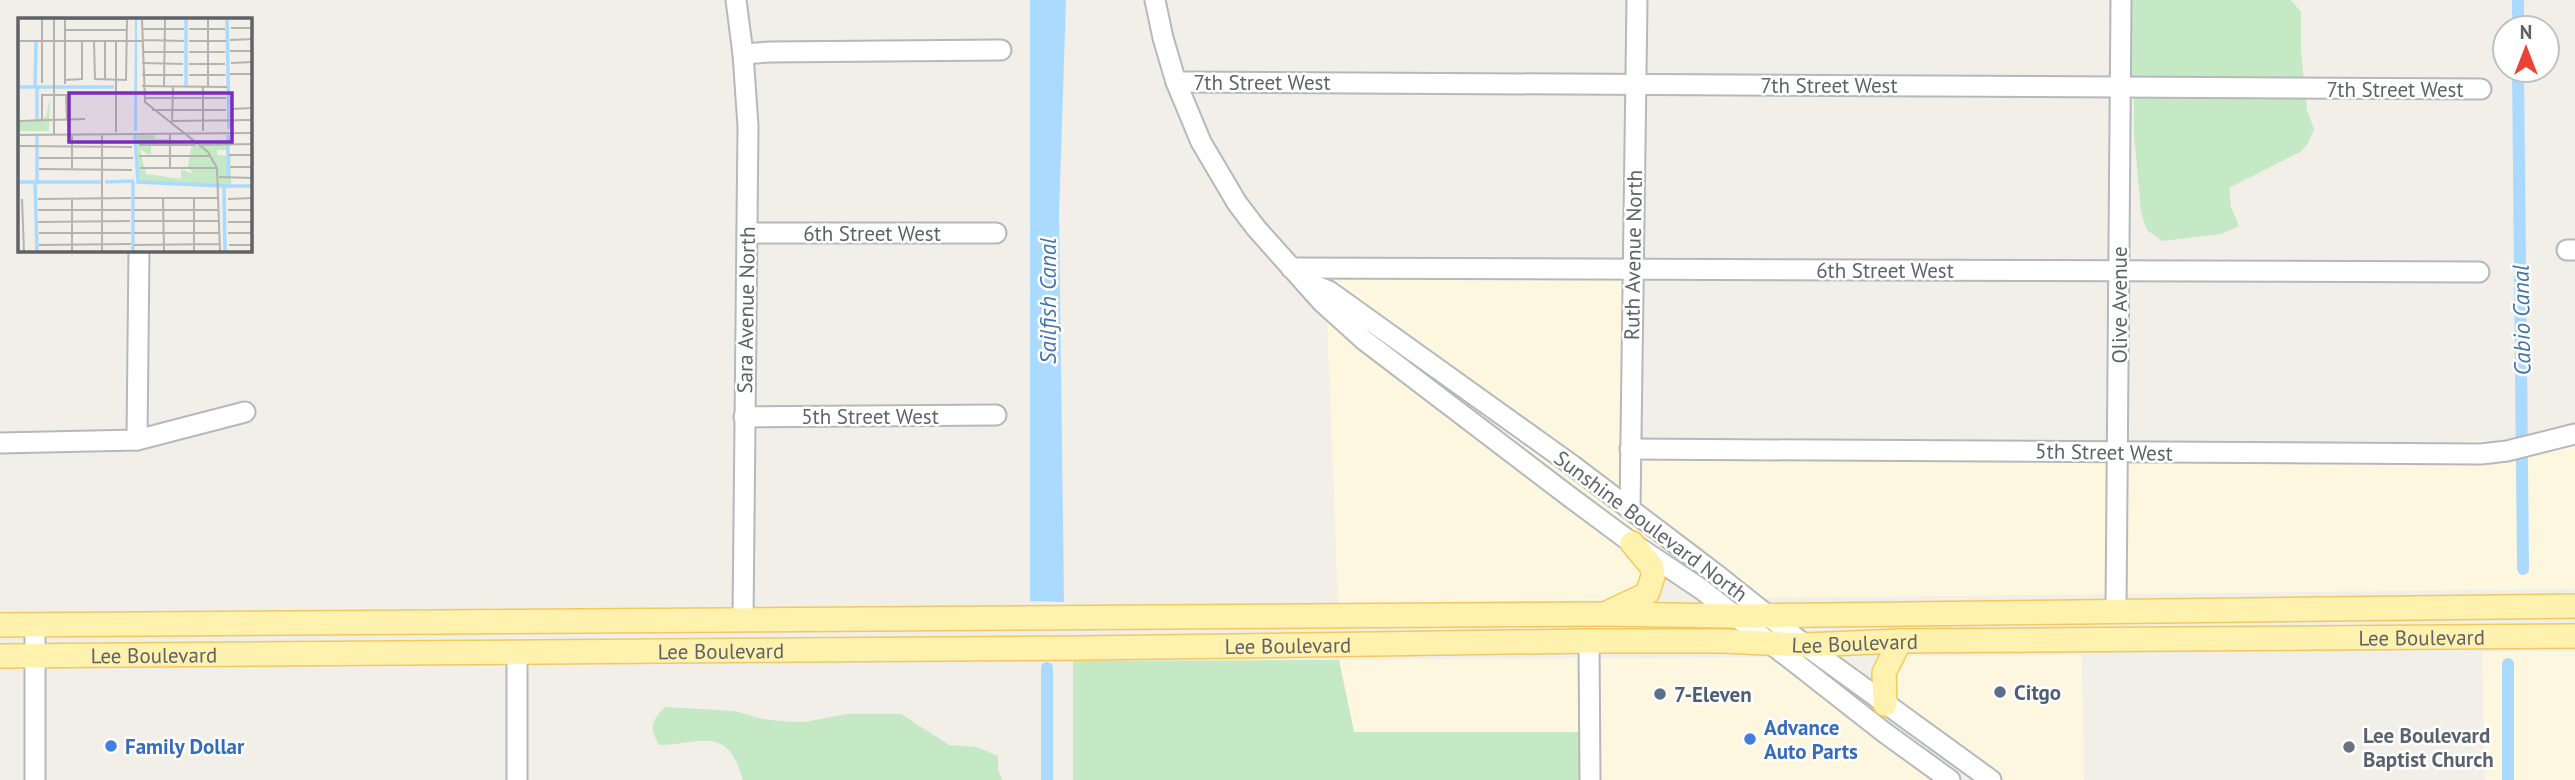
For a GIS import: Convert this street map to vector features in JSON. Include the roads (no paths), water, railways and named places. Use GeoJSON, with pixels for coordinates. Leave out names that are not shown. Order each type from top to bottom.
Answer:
{"type":"FeatureCollection","features":[{"type":"Feature","properties":{"kind":"main road"},"geometry":{"type":"LineString","coordinates":[[1603,614],[1629,605],[1648,592],[1653,576],[1652,567],[1632,544]]}},
{"type":"Feature","properties":{"kind":"main road","name":"Lee Boulevard"},"geometry":{"type":"LineString","coordinates":[[0,625],[1603,614],[1768,616],[2575,606]]}},
{"type":"Feature","properties":{"kind":"main road"},"geometry":{"type":"LineString","coordinates":[[2196,639],[2222,625],[2379,622],[2393,608]]}},
{"type":"Feature","properties":{"kind":"main road"},"geometry":{"type":"LineString","coordinates":[[467,652],[499,636],[710,635],[734,630],[743,620]]}},
{"type":"Feature","properties":{"kind":"main road"},"geometry":{"type":"LineString","coordinates":[[2419,637],[2424,629],[2435,623],[2575,621]]}},
{"type":"Feature","properties":{"kind":"main road","name":"Lee Boulevard"},"geometry":{"type":"LineString","coordinates":[[0,656],[1589,641],[1723,641],[1805,645],[1900,641],[2575,636]]}},
{"type":"Feature","properties":{"kind":"main road"},"geometry":{"type":"LineString","coordinates":[[1885,704],[1884,673],[1900,641]]}},
{"type":"Feature","properties":{"kind":"street","name":"Sara Avenue North"},"geometry":{"type":"LineString","coordinates":[[736,0],[748,126],[743,620]]}},
{"type":"Feature","properties":{"kind":"street","name":"Sunshine Boulevard North"},"geometry":{"type":"LineString","coordinates":[[1155,0],[1176,82],[1189,116],[1220,176],[1256,229],[1322,302],[1364,340],[1632,544],[1701,589],[1950,780]]}},
{"type":"Feature","properties":{"kind":"street","name":"Ruth Avenue North"},"geometry":{"type":"LineString","coordinates":[[1630,509],[1637,0]]}},
{"type":"Feature","properties":{"kind":"street","name":"Olive Avenue"},"geometry":{"type":"LineString","coordinates":[[2116,611],[2121,0]]}},
{"type":"Feature","properties":{"kind":"street"},"geometry":{"type":"LineString","coordinates":[[743,54],[770,51],[1001,50]]}},
{"type":"Feature","properties":{"kind":"street","name":"7th Street West"},"geometry":{"type":"LineString","coordinates":[[1176,82],[2481,89]]}},
{"type":"Feature","properties":{"kind":"street","name":"6th Street West"},"geometry":{"type":"LineString","coordinates":[[747,233],[996,233]]}},
{"type":"Feature","properties":{"kind":"street"},"geometry":{"type":"LineString","coordinates":[[137,440],[138,252]]}},
{"type":"Feature","properties":{"kind":"street","name":"6th Street West"},"geometry":{"type":"LineString","coordinates":[[1298,274],[1633,269],[2479,272]]}},
{"type":"Feature","properties":{"kind":"street","name":"Sunshine Boulevard North"},"geometry":{"type":"LineString","coordinates":[[1298,274],[1329,291],[1462,386],[1630,509],[1805,645],[1991,780]]}},
{"type":"Feature","properties":{"kind":"street"},"geometry":{"type":"LineString","coordinates":[[1364,340],[1383,345],[1448,388],[1462,386],[1464,416]]}},
{"type":"Feature","properties":{"kind":"street"},"geometry":{"type":"LineString","coordinates":[[0,443],[137,440],[245,412]]}},
{"type":"Feature","properties":{"kind":"street","name":"5th Street West"},"geometry":{"type":"LineString","coordinates":[[744,417],[996,415]]}},
{"type":"Feature","properties":{"kind":"street","name":"5th Street West"},"geometry":{"type":"LineString","coordinates":[[1630,449],[2481,454],[2507,451],[2575,434]]}},
{"type":"Feature","properties":{"kind":"street"},"geometry":{"type":"LineString","coordinates":[[35,625],[35,780]]}},
{"type":"Feature","properties":{"kind":"street"},"geometry":{"type":"LineString","coordinates":[[1589,641],[1590,780]]}},
{"type":"Feature","properties":{"kind":"street"},"geometry":{"type":"LineString","coordinates":[[517,652],[517,780]]}},
{"type":"Feature","properties":{"kind":"water"},"geometry":{"type":"Polygon","coordinates":[[[1030,0],[1066,0],[1059,214],[1064,602],[1030,601],[1030,0]]]}},
{"type":"Feature","properties":{"kind":"waterway","name":"Cabio Canal"},"geometry":{"type":"LineString","coordinates":[[2518,0],[2518,14]]}},
{"type":"Feature","properties":{"kind":"waterway","name":"Cabio Canal"},"geometry":{"type":"LineString","coordinates":[[2518,84],[2523,569]]}},
{"type":"Feature","properties":{"kind":"waterway","name":"Cabio Canal"},"geometry":{"type":"LineString","coordinates":[[2508,664],[2508,780]]}},
{"type":"Feature","properties":{"kind":"waterway","name":"Sailfish Canal"},"geometry":{"type":"LineString","coordinates":[[1047,668],[1047,780]]}},
{"type":"Feature","properties":{"kind":"place","name":"Citgo"},"geometry":{"type":"Point","coordinates":[2000,692]}},
{"type":"Feature","properties":{"kind":"place","name":"7-Eleven"},"geometry":{"type":"Point","coordinates":[1660,694]}},
{"type":"Feature","properties":{"kind":"place","name":"Advance Auto Parts"},"geometry":{"type":"Point","coordinates":[1750,739]}},
{"type":"Feature","properties":{"kind":"place","name":"Family Dollar"},"geometry":{"type":"Point","coordinates":[111,746]}},
{"type":"Feature","properties":{"kind":"place","name":"Lee Boulevard Baptist Church"},"geometry":{"type":"Point","coordinates":[2349,747]}}]}
